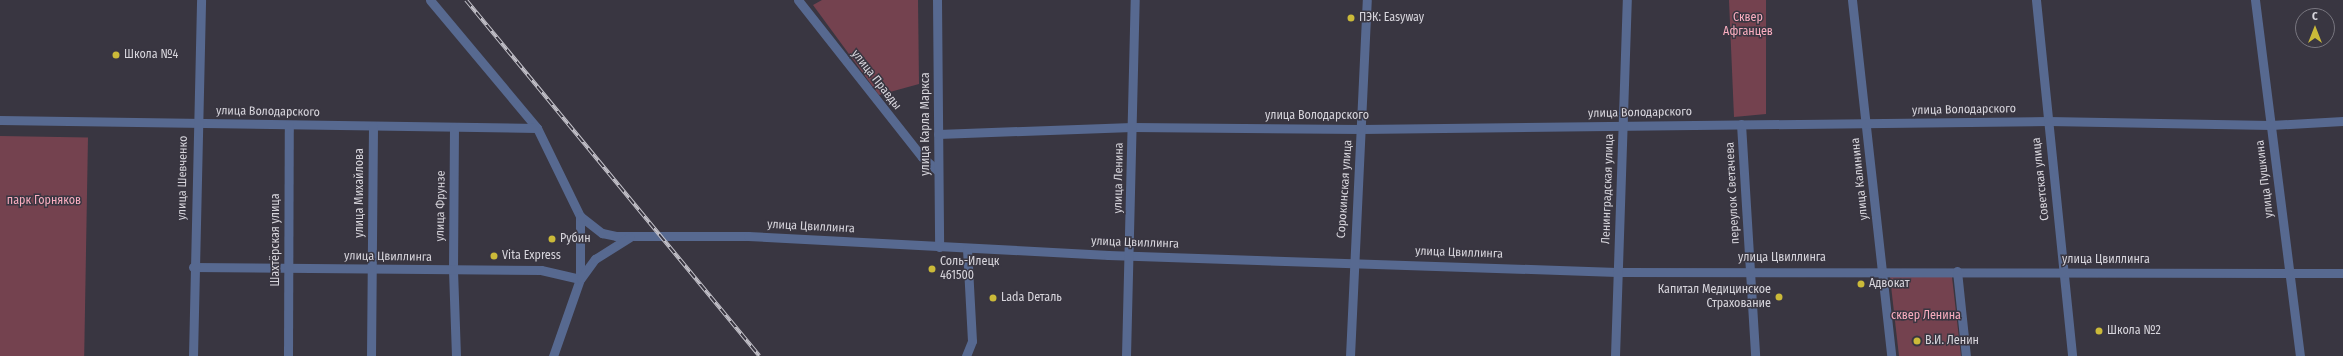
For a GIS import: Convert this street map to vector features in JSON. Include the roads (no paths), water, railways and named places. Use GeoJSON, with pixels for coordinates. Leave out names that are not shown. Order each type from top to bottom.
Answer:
{"type":"FeatureCollection","features":[{"type":"Feature","properties":{"kind":"street","name":"улица Шевченко"},"geometry":{"type":"LineString","coordinates":[[193,356],[195,123],[200,0]]}},
{"type":"Feature","properties":{"kind":"street"},"geometry":{"type":"LineString","coordinates":[[430,0],[536,128],[580,216],[583,247],[580,279],[552,356]]}},
{"type":"Feature","properties":{"kind":"street","name":"улица Правды"},"geometry":{"type":"LineString","coordinates":[[798,0],[922,157],[938,171]]}},
{"type":"Feature","properties":{"kind":"street","name":"улица Карла Маркса"},"geometry":{"type":"LineString","coordinates":[[937,0],[939,247]]}},
{"type":"Feature","properties":{"kind":"street","name":"улица Ленина"},"geometry":{"type":"LineString","coordinates":[[1126,356],[1130,256],[1134,0]]}},
{"type":"Feature","properties":{"kind":"street","name":"Сорокинская улица"},"geometry":{"type":"LineString","coordinates":[[1350,356],[1353,261],[1367,0]]}},
{"type":"Feature","properties":{"kind":"street","name":"Ленинградская улица"},"geometry":{"type":"LineString","coordinates":[[1615,356],[1627,0]]}},
{"type":"Feature","properties":{"kind":"street","name":"улица Калинина"},"geometry":{"type":"LineString","coordinates":[[1852,0],[1883,271],[1891,356]]}},
{"type":"Feature","properties":{"kind":"street","name":"Советская улица"},"geometry":{"type":"LineString","coordinates":[[2036,0],[2062,272],[2072,356]]}},
{"type":"Feature","properties":{"kind":"street","name":"улица Пушкина"},"geometry":{"type":"LineString","coordinates":[[2255,0],[2300,356]]}},
{"type":"Feature","properties":{"kind":"street","name":"улица Володарского"},"geometry":{"type":"LineString","coordinates":[[0,120],[536,128]]}},
{"type":"Feature","properties":{"kind":"street","name":"улица Володарского"},"geometry":{"type":"LineString","coordinates":[[938,134],[1132,127],[1361,129],[2048,121],[2271,125],[2343,121]]}},
{"type":"Feature","properties":{"kind":"street","name":"переулок Светачева"},"geometry":{"type":"LineString","coordinates":[[1741,124],[1755,356]]}},
{"type":"Feature","properties":{"kind":"street","name":"Шахтёрская улица"},"geometry":{"type":"LineString","coordinates":[[288,356],[289,125]]}},
{"type":"Feature","properties":{"kind":"street","name":"улица Михайлова"},"geometry":{"type":"LineString","coordinates":[[371,356],[373,126]]}},
{"type":"Feature","properties":{"kind":"street","name":"улица Фрунзе"},"geometry":{"type":"LineString","coordinates":[[454,127],[453,270],[456,356]]}},
{"type":"Feature","properties":{"kind":"street","name":"улица Цвиллинга"},"geometry":{"type":"LineString","coordinates":[[580,216],[602,233],[631,236],[748,236],[967,249],[1130,256],[1353,261],[1617,272],[1750,270],[1957,270],[2062,272],[2343,272]]}},
{"type":"Feature","properties":{"kind":"street"},"geometry":{"type":"LineString","coordinates":[[580,279],[595,259],[631,236]]}},
{"type":"Feature","properties":{"kind":"street"},"geometry":{"type":"LineString","coordinates":[[966,356],[972,341],[967,249]]}},
{"type":"Feature","properties":{"kind":"street","name":"улица Цвиллинга"},"geometry":{"type":"LineString","coordinates":[[193,267],[288,266],[372,269],[541,270],[580,279]]}},
{"type":"Feature","properties":{"kind":"street"},"geometry":{"type":"LineString","coordinates":[[1957,270],[1966,356]]}},
{"type":"Feature","properties":{"kind":"railway"},"geometry":{"type":"LineString","coordinates":[[466,0],[759,356]]}},
{"type":"Feature","properties":{"kind":"place","name":"ПЭК: Easyway"},"geometry":{"type":"Point","coordinates":[1351,18]}},
{"type":"Feature","properties":{"kind":"place","name":"Школа №4"},"geometry":{"type":"Point","coordinates":[116,55]}},
{"type":"Feature","properties":{"kind":"place","name":"Рубин"},"geometry":{"type":"Point","coordinates":[552,239]}},
{"type":"Feature","properties":{"kind":"place","name":"Vita Express"},"geometry":{"type":"Point","coordinates":[494,256]}},
{"type":"Feature","properties":{"kind":"place","name":"Соль-Илецк 461500"},"geometry":{"type":"Point","coordinates":[932,269]}},
{"type":"Feature","properties":{"kind":"place","name":"Адвокат"},"geometry":{"type":"Point","coordinates":[1861,284]}},
{"type":"Feature","properties":{"kind":"place","name":"Капитал Медицинское Страхование"},"geometry":{"type":"Point","coordinates":[1779,297]}},
{"type":"Feature","properties":{"kind":"place","name":"Lada Dеталь"},"geometry":{"type":"Point","coordinates":[993,298]}},
{"type":"Feature","properties":{"kind":"place","name":"Школа №2"},"geometry":{"type":"Point","coordinates":[2099,331]}},
{"type":"Feature","properties":{"kind":"place","name":"В.И. Ленин"},"geometry":{"type":"Point","coordinates":[1917,341]}},
{"type":"Feature","properties":{"kind":"park label","name":"Сквер Афганцев"},"geometry":{"type":"Point","coordinates":[1748,25]}},
{"type":"Feature","properties":{"kind":"park label","name":"парк Горняков"},"geometry":{"type":"Point","coordinates":[44,201]}},
{"type":"Feature","properties":{"kind":"park label","name":"сквер Ленина"},"geometry":{"type":"Point","coordinates":[1926,316]}}]}
